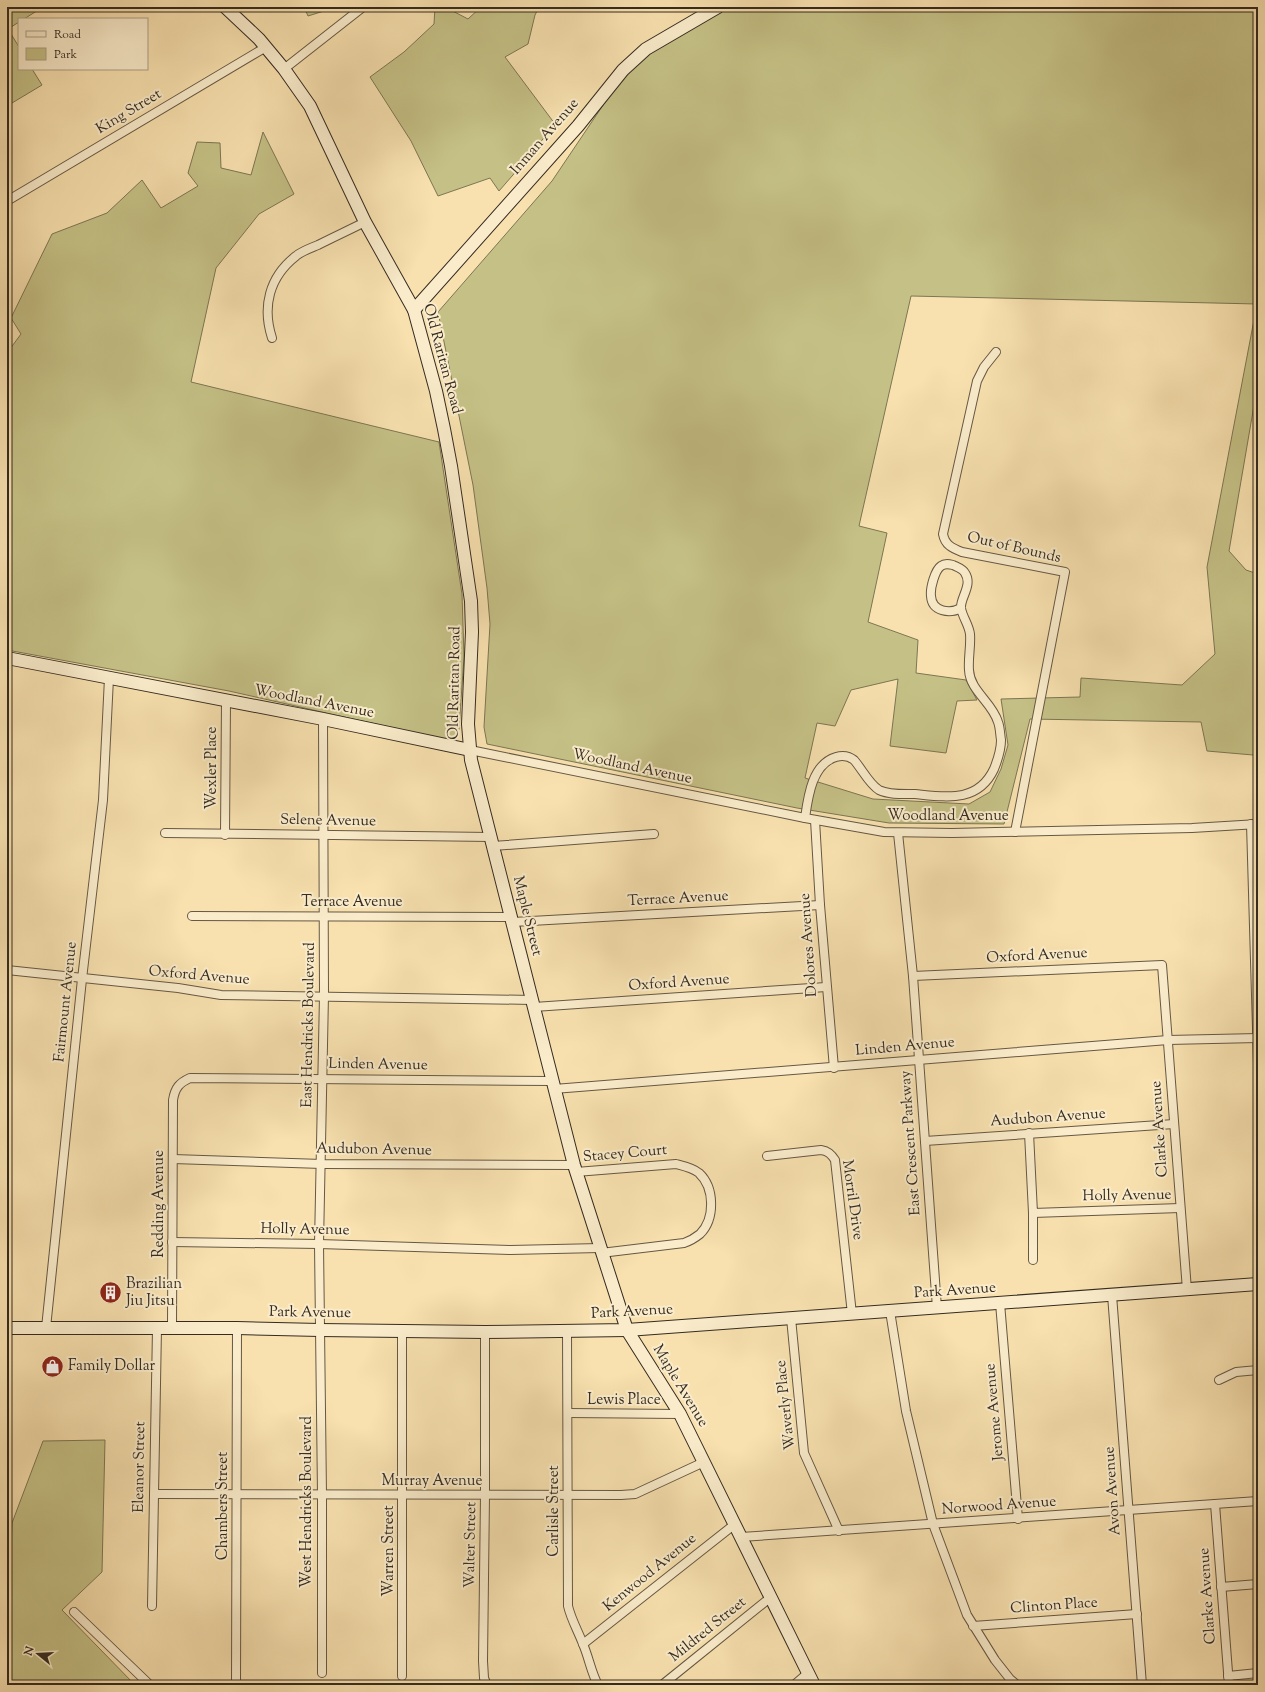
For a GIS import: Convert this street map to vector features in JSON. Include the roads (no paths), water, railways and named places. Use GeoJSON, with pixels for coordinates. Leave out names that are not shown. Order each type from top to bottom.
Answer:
{"type":"FeatureCollection","features":[{"type":"Feature","properties":{"kind":"main road","name":"Old Raritan Road"},"geometry":{"type":"LineString","coordinates":[[224,7],[266,47],[284,69],[310,106],[365,222],[414,310],[436,391],[446,436],[471,601],[472,632],[468,724],[470,750]]}},
{"type":"Feature","properties":{"kind":"main road","name":"Inman Avenue"},"geometry":{"type":"LineString","coordinates":[[414,310],[578,126],[623,70],[646,49],[718,7]]}},
{"type":"Feature","properties":{"kind":"main road","name":"Woodland Avenue"},"geometry":{"type":"LineString","coordinates":[[7,658],[322,719],[470,750]]}},
{"type":"Feature","properties":{"kind":"main road","name":"Maple Street"},"geometry":{"type":"LineString","coordinates":[[470,750],[474,777],[512,919],[553,1085]]}},
{"type":"Feature","properties":{"kind":"main road","name":"Maple Avenue"},"geometry":{"type":"LineString","coordinates":[[553,1085],[575,1169],[627,1330],[680,1414],[814,1685]]}},
{"type":"Feature","properties":{"kind":"main road","name":"Park Avenue"},"geometry":{"type":"LineString","coordinates":[[7,1328],[237,1328],[485,1332],[627,1330],[1258,1284]]}},
{"type":"Feature","properties":{"kind":"street"},"geometry":{"type":"LineString","coordinates":[[284,69],[363,7]]}},
{"type":"Feature","properties":{"kind":"street","name":"King Street"},"geometry":{"type":"LineString","coordinates":[[7,201],[266,47]]}},
{"type":"Feature","properties":{"kind":"street"},"geometry":{"type":"LineString","coordinates":[[272,338],[267,323],[267,307],[274,283],[283,270],[297,255],[365,222]]}},
{"type":"Feature","properties":{"kind":"street","name":"Out of Bounds"},"geometry":{"type":"LineString","coordinates":[[996,352],[984,367],[977,381],[943,534],[945,541],[948,545],[962,552],[1065,572],[1015,832]]}},
{"type":"Feature","properties":{"kind":"street"},"geometry":{"type":"LineString","coordinates":[[805,818],[809,795],[817,774],[827,761],[839,756],[850,757],[874,786],[888,792],[940,796],[964,795],[983,786],[989,779],[998,758],[1001,746],[998,722],[994,712],[971,679],[969,671],[971,643],[970,632],[961,608],[968,579],[966,574],[956,566],[943,564],[937,571],[934,581],[931,596],[933,605],[939,609],[949,612],[954,612],[961,608]]}},
{"type":"Feature","properties":{"kind":"street","name":"Fairmount Avenue"},"geometry":{"type":"LineString","coordinates":[[46,1328],[82,979],[103,800],[109,678]]}},
{"type":"Feature","properties":{"kind":"street","name":"Wexler Place"},"geometry":{"type":"LineString","coordinates":[[225,835],[226,701]]}},
{"type":"Feature","properties":{"kind":"street","name":"East Hendricks Boulevard"},"geometry":{"type":"LineString","coordinates":[[320,1330],[319,1244],[322,1164],[324,995],[322,719]]}},
{"type":"Feature","properties":{"kind":"street","name":"Woodland Avenue"},"geometry":{"type":"LineString","coordinates":[[470,750],[865,830],[898,833],[1015,832],[1192,828],[1255,824]]}},
{"type":"Feature","properties":{"kind":"street","name":"Dolores Avenue"},"geometry":{"type":"LineString","coordinates":[[815,820],[826,987],[834,1068]]}},
{"type":"Feature","properties":{"kind":"street"},"geometry":{"type":"LineString","coordinates":[[1255,824],[1258,1063]]}},
{"type":"Feature","properties":{"kind":"street","name":"Selene Avenue"},"geometry":{"type":"LineString","coordinates":[[165,833],[225,835],[322,835],[492,842],[654,834]]}},
{"type":"Feature","properties":{"kind":"street","name":"East Crescent Parkway"},"geometry":{"type":"LineString","coordinates":[[898,833],[913,976],[937,1308]]}},
{"type":"Feature","properties":{"kind":"street","name":"Terrace Avenue"},"geometry":{"type":"LineString","coordinates":[[192,916],[324,916],[512,919],[820,905]]}},
{"type":"Feature","properties":{"kind":"street","name":"Oxford Avenue"},"geometry":{"type":"LineString","coordinates":[[913,976],[1162,965]]}},
{"type":"Feature","properties":{"kind":"street","name":"Clarke Avenue"},"geometry":{"type":"LineString","coordinates":[[1162,965],[1187,1290]]}},
{"type":"Feature","properties":{"kind":"street","name":"Oxford Avenue"},"geometry":{"type":"LineString","coordinates":[[7,970],[178,988],[221,995],[324,995],[533,1004],[826,987]]}},
{"type":"Feature","properties":{"kind":"street","name":"Linden Avenue"},"geometry":{"type":"LineString","coordinates":[[180,1083],[190,1078],[323,1078],[553,1085],[834,1068],[919,1059],[1168,1040],[1257,1038]]}},
{"type":"Feature","properties":{"kind":"street","name":"Redding Avenue"},"geometry":{"type":"LineString","coordinates":[[172,1328],[174,1094],[180,1083]]}},
{"type":"Feature","properties":{"kind":"street","name":"Audubon Avenue"},"geometry":{"type":"LineString","coordinates":[[925,1140],[1174,1124]]}},
{"type":"Feature","properties":{"kind":"street"},"geometry":{"type":"LineString","coordinates":[[1029,1133],[1033,1213],[1033,1260]]}},
{"type":"Feature","properties":{"kind":"street","name":"Morril Drive"},"geometry":{"type":"LineString","coordinates":[[767,1156],[821,1150],[827,1151],[832,1155],[834,1160],[852,1314]]}},
{"type":"Feature","properties":{"kind":"street","name":"Audubon Avenue"},"geometry":{"type":"LineString","coordinates":[[173,1159],[322,1164],[575,1169]]}},
{"type":"Feature","properties":{"kind":"street","name":"Stacey Court"},"geometry":{"type":"LineString","coordinates":[[575,1169],[676,1164],[689,1168],[699,1174],[706,1183],[709,1192],[711,1203],[707,1225],[694,1238],[684,1243],[601,1250]]}},
{"type":"Feature","properties":{"kind":"street","name":"Holly Avenue"},"geometry":{"type":"LineString","coordinates":[[1033,1213],[1180,1208]]}},
{"type":"Feature","properties":{"kind":"street","name":"Holly Avenue"},"geometry":{"type":"LineString","coordinates":[[172,1242],[319,1244],[510,1250],[601,1250]]}},
{"type":"Feature","properties":{"kind":"street","name":"Avon Avenue"},"geometry":{"type":"LineString","coordinates":[[1112,1295],[1142,1685]]}},
{"type":"Feature","properties":{"kind":"street","name":"Jerome Avenue"},"geometry":{"type":"LineString","coordinates":[[1000,1303],[1018,1518]]}},
{"type":"Feature","properties":{"kind":"street"},"geometry":{"type":"LineString","coordinates":[[890,1311],[906,1411],[933,1524],[956,1588],[973,1626],[995,1660],[1010,1680],[1017,1685]]}},
{"type":"Feature","properties":{"kind":"street","name":"Waverly Place"},"geometry":{"type":"LineString","coordinates":[[791,1318],[804,1453],[839,1531]]}},
{"type":"Feature","properties":{"kind":"street","name":"Eleanor Street"},"geometry":{"type":"LineString","coordinates":[[152,1606],[157,1328]]}},
{"type":"Feature","properties":{"kind":"street","name":"Chambers Street"},"geometry":{"type":"LineString","coordinates":[[236,1685],[237,1328]]}},
{"type":"Feature","properties":{"kind":"street","name":"West Hendricks Boulevard"},"geometry":{"type":"LineString","coordinates":[[320,1330],[322,1673]]}},
{"type":"Feature","properties":{"kind":"street","name":"Warren Street"},"geometry":{"type":"LineString","coordinates":[[402,1330],[402,1676]]}},
{"type":"Feature","properties":{"kind":"street","name":"Carlisle Street"},"geometry":{"type":"LineString","coordinates":[[567,1331],[568,1606],[571,1618],[583,1644],[598,1685]]}},
{"type":"Feature","properties":{"kind":"street","name":"Walter Street"},"geometry":{"type":"LineString","coordinates":[[485,1332],[483,1661],[484,1678],[487,1685]]}},
{"type":"Feature","properties":{"kind":"street"},"geometry":{"type":"LineString","coordinates":[[1219,1380],[1236,1372],[1258,1370]]}},
{"type":"Feature","properties":{"kind":"street","name":"Lewis Place"},"geometry":{"type":"LineString","coordinates":[[568,1413],[680,1414]]}},
{"type":"Feature","properties":{"kind":"street","name":"Murray Avenue"},"geometry":{"type":"LineString","coordinates":[[154,1494],[621,1495],[635,1494],[704,1462]]}},
{"type":"Feature","properties":{"kind":"street","name":"Norwood Avenue"},"geometry":{"type":"LineString","coordinates":[[741,1537],[1258,1501]]}},
{"type":"Feature","properties":{"kind":"street","name":"Clarke Avenue"},"geometry":{"type":"LineString","coordinates":[[1215,1504],[1228,1685]]}},
{"type":"Feature","properties":{"kind":"street","name":"Kenwood Avenue"},"geometry":{"type":"LineString","coordinates":[[583,1644],[735,1524]]}},
{"type":"Feature","properties":{"kind":"street"},"geometry":{"type":"LineString","coordinates":[[1221,1587],[1258,1584]]}},
{"type":"Feature","properties":{"kind":"street","name":"Mildred Street"},"geometry":{"type":"LineString","coordinates":[[662,1685],[771,1597]]}},
{"type":"Feature","properties":{"kind":"street"},"geometry":{"type":"LineString","coordinates":[[74,1612],[150,1685]]}},
{"type":"Feature","properties":{"kind":"street","name":"Clinton Place"},"geometry":{"type":"LineString","coordinates":[[973,1626],[1137,1614]]}},
{"type":"Feature","properties":{"kind":"street"},"geometry":{"type":"LineString","coordinates":[[794,1685],[808,1673]]}},
{"type":"Feature","properties":{"kind":"street"},"geometry":{"type":"LineString","coordinates":[[1228,1676],[1258,1673]]}},
{"type":"Feature","properties":{"kind":"place","name":"Brazilian Jiu Jitsu"},"geometry":{"type":"Point","coordinates":[110,1293]}},
{"type":"Feature","properties":{"kind":"place","name":"Family Dollar"},"geometry":{"type":"Point","coordinates":[52,1366]}}]}
